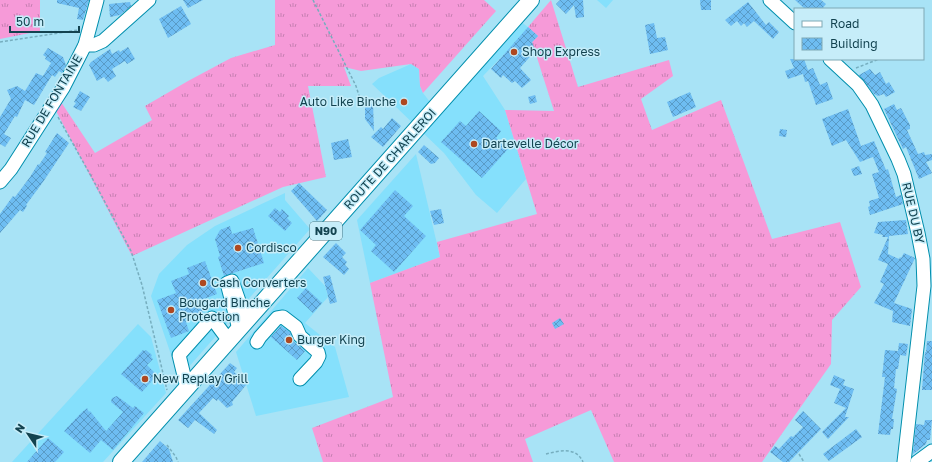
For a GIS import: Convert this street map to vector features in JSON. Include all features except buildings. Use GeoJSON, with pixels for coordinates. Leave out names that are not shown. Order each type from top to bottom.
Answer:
{"type":"FeatureCollection","features":[{"type":"Feature","properties":{"kind":"main road","name":"ROUTE DE CHARLEROI"},"geometry":{"type":"LineString","coordinates":[[122,462],[531,0]]}},
{"type":"Feature","properties":{"kind":"street"},"geometry":{"type":"LineString","coordinates":[[85,45],[97,0]]}},
{"type":"Feature","properties":{"kind":"street","name":"RUE DE FONTAINE"},"geometry":{"type":"LineString","coordinates":[[0,182],[11,169],[63,88],[85,45],[94,45],[103,41],[149,0]]}},
{"type":"Feature","properties":{"kind":"street"},"geometry":{"type":"LineString","coordinates":[[770,0],[794,22]]}},
{"type":"Feature","properties":{"kind":"street","name":"RUE DU BY"},"geometry":{"type":"LineString","coordinates":[[831,60],[858,85],[872,105],[898,159],[904,174],[923,259],[928,271],[924,286],[904,462]]}},
{"type":"Feature","properties":{"kind":"street"},"geometry":{"type":"LineString","coordinates":[[257,342],[260,336],[277,318],[283,317],[296,327],[300,336],[318,352],[320,356],[300,379]]}},
{"type":"Feature","properties":{"kind":"street"},"geometry":{"type":"LineString","coordinates":[[187,388],[179,355],[212,318],[229,341]]}},
{"type":"Feature","properties":{"kind":"street"},"geometry":{"type":"LineString","coordinates":[[917,462],[932,451]]}},
{"type":"Feature","properties":{"kind":"path"},"geometry":{"type":"LineString","coordinates":[[312,0],[356,86],[362,105]]}},
{"type":"Feature","properties":{"kind":"path"},"geometry":{"type":"LineString","coordinates":[[0,42],[89,29]]}},
{"type":"Feature","properties":{"kind":"path"},"geometry":{"type":"LineString","coordinates":[[845,72],[876,60]]}},
{"type":"Feature","properties":{"kind":"path"},"geometry":{"type":"LineString","coordinates":[[51,105],[131,251],[142,285],[171,406]]}},
{"type":"Feature","properties":{"kind":"path"},"geometry":{"type":"LineString","coordinates":[[167,445],[178,462]]}},
{"type":"Feature","properties":{"kind":"path"},"geometry":{"type":"LineString","coordinates":[[546,454],[560,451],[571,451],[577,454],[583,462]]}},
{"type":"Feature","properties":{"kind":"path"},"geometry":{"type":"LineString","coordinates":[[799,454],[804,462]]}},
{"type":"Feature","properties":{"kind":"shaded area"},"geometry":{"type":"Polygon","coordinates":[[[597,0],[613,0],[606,8],[597,0]]]}},
{"type":"Feature","properties":{"kind":"shaded area"},"geometry":{"type":"Polygon","coordinates":[[[514,16],[539,36],[515,62],[505,53],[483,76],[505,110],[526,179],[497,213],[476,195],[444,153],[372,84],[379,78],[411,64],[419,69],[420,86],[430,102],[514,16]]]}},
{"type":"Feature","properties":{"kind":"shaded area"},"geometry":{"type":"Polygon","coordinates":[[[416,154],[440,257],[370,283],[357,220],[416,154]]]}},
{"type":"Feature","properties":{"kind":"shaded area"},"geometry":{"type":"Polygon","coordinates":[[[285,193],[285,200],[310,229],[179,378],[151,296],[159,274],[187,245],[215,226],[285,193]]]}},
{"type":"Feature","properties":{"kind":"shaded area"},"geometry":{"type":"Polygon","coordinates":[[[308,268],[325,286],[328,297],[305,323],[335,347],[349,397],[256,416],[236,352],[308,268]]]}},
{"type":"Feature","properties":{"kind":"shaded area"},"geometry":{"type":"Polygon","coordinates":[[[138,324],[151,337],[166,393],[103,462],[12,462],[138,324]]]}},
{"type":"Feature","properties":{"kind":"green space"},"geometry":{"type":"Polygon","coordinates":[[[0,0],[40,0],[40,31],[0,39],[0,0]]]}},
{"type":"Feature","properties":{"kind":"green space"},"geometry":{"type":"Polygon","coordinates":[[[275,0],[484,0],[496,11],[423,93],[420,86],[419,69],[411,64],[361,71],[344,67],[351,86],[308,86],[326,177],[283,187],[132,256],[54,107],[59,99],[95,153],[152,120],[145,106],[231,58],[275,45],[275,0]]]}},
{"type":"Feature","properties":{"kind":"green space"},"geometry":{"type":"Polygon","coordinates":[[[551,0],[578,87],[669,60],[673,76],[641,99],[652,130],[721,100],[772,239],[840,222],[861,287],[832,320],[831,364],[762,462],[614,462],[591,410],[525,439],[533,462],[323,462],[312,428],[393,397],[370,283],[440,257],[437,242],[537,214],[505,110],[554,111],[532,42],[538,36],[528,27],[551,0]]]}},
{"type":"Feature","properties":{"kind":"place","name":"Shop Express"},"geometry":{"type":"Point","coordinates":[514,52]}},
{"type":"Feature","properties":{"kind":"place","name":"Auto Like Binche"},"geometry":{"type":"Point","coordinates":[404,102]}},
{"type":"Feature","properties":{"kind":"place","name":"Dartevelle Décor"},"geometry":{"type":"Point","coordinates":[474,144]}},
{"type":"Feature","properties":{"kind":"place","name":"Cordisco"},"geometry":{"type":"Point","coordinates":[238,248]}},
{"type":"Feature","properties":{"kind":"place","name":"Cash Converters"},"geometry":{"type":"Point","coordinates":[203,283]}},
{"type":"Feature","properties":{"kind":"place","name":"Bougard Binche Protection"},"geometry":{"type":"Point","coordinates":[171,310]}},
{"type":"Feature","properties":{"kind":"place","name":"Burger King"},"geometry":{"type":"Point","coordinates":[289,340]}},
{"type":"Feature","properties":{"kind":"place","name":"New Replay Grill"},"geometry":{"type":"Point","coordinates":[145,379]}}]}
